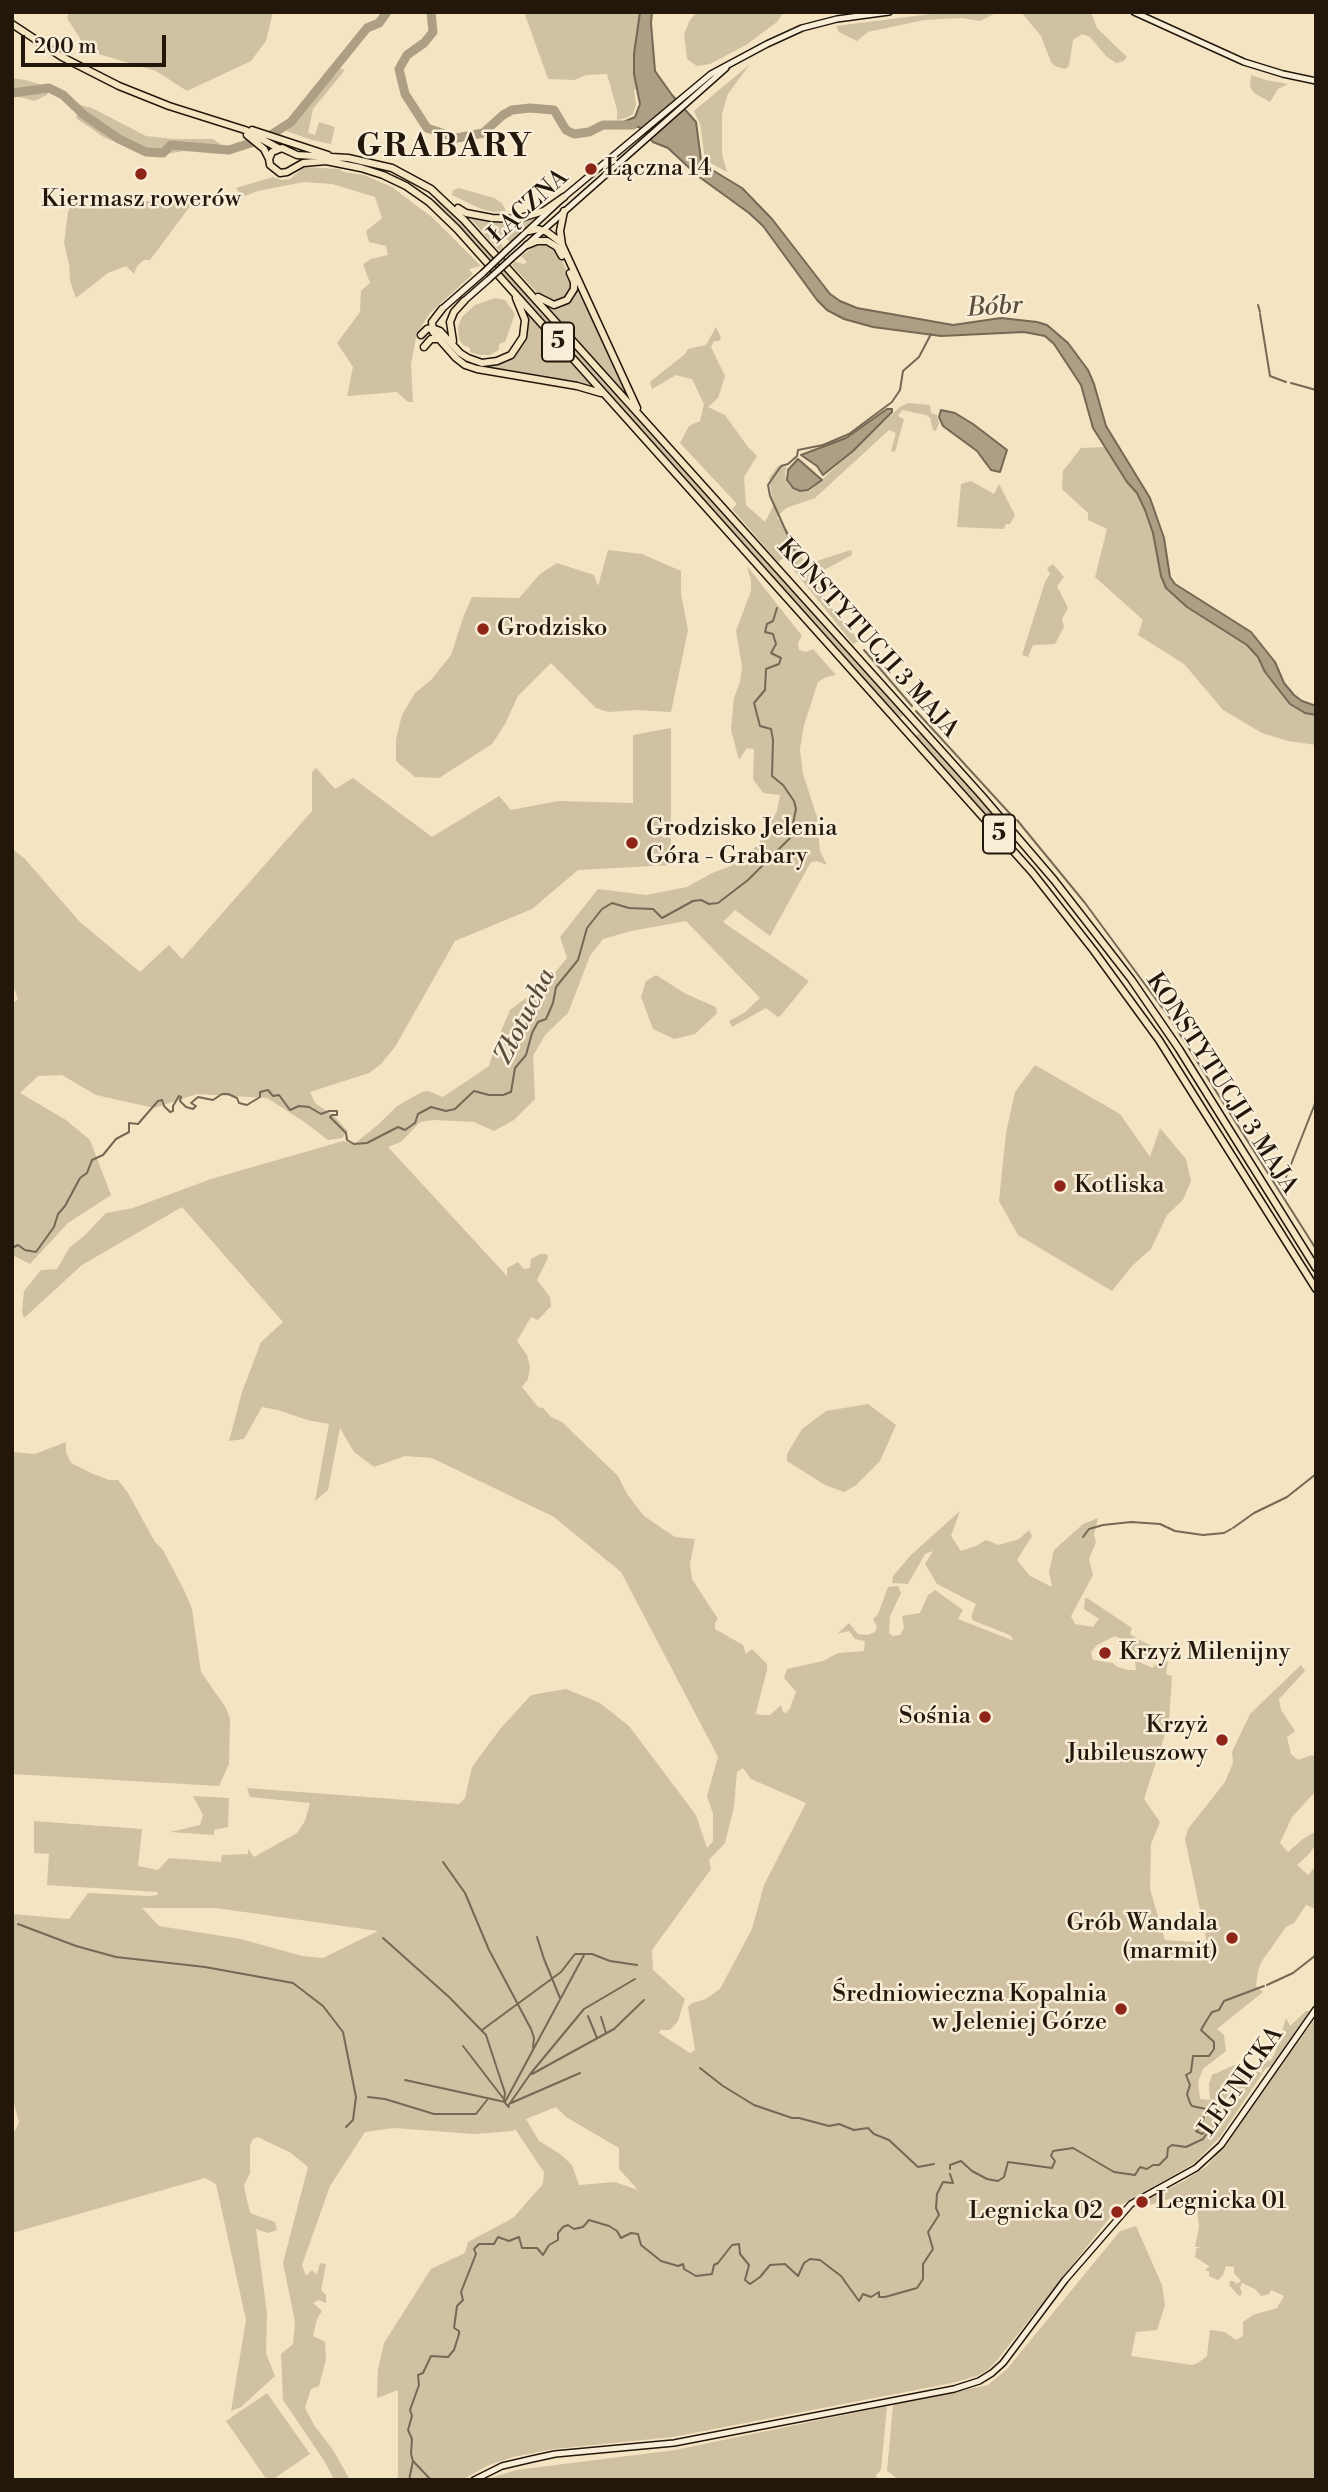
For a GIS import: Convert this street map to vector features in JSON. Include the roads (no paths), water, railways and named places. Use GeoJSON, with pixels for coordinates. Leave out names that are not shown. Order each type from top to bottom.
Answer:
{"type":"FeatureCollection","features":[{"type":"Feature","properties":{"kind":"main road"},"geometry":{"type":"LineString","coordinates":[[731,64],[779,38],[810,26],[837,19],[889,12]]}},
{"type":"Feature","properties":{"kind":"main road"},"geometry":{"type":"LineString","coordinates":[[1134,12],[1244,62],[1316,81]]}},
{"type":"Feature","properties":{"kind":"main road"},"geometry":{"type":"LineString","coordinates":[[12,24],[70,61],[118,86],[226,125],[271,147]]}},
{"type":"Feature","properties":{"kind":"main road","name":"ŁĄCZNA"},"geometry":{"type":"LineString","coordinates":[[442,309],[564,197],[680,98],[711,74],[731,64]]}},
{"type":"Feature","properties":{"kind":"main road","name":"ŁĄCZNA"},"geometry":{"type":"LineString","coordinates":[[464,301],[731,64]]}},
{"type":"Feature","properties":{"kind":"main road"},"geometry":{"type":"LineString","coordinates":[[226,125],[246,128],[337,157]]}},
{"type":"Feature","properties":{"kind":"main road"},"geometry":{"type":"LineString","coordinates":[[269,160],[271,147]]}},
{"type":"Feature","properties":{"kind":"main road"},"geometry":{"type":"LineString","coordinates":[[269,160],[271,147]]}},
{"type":"Feature","properties":{"kind":"main road","name":"5"},"geometry":{"type":"LineString","coordinates":[[271,147],[286,148],[292,153]]}},
{"type":"Feature","properties":{"kind":"main road"},"geometry":{"type":"LineString","coordinates":[[292,153],[295,160],[293,167]]}},
{"type":"Feature","properties":{"kind":"main road","name":"KONSTYTUCJI 3 MAJA"},"geometry":{"type":"LineString","coordinates":[[292,153],[309,157],[368,161],[393,168],[421,182],[448,203],[1010,827],[1072,902],[1173,1039],[1316,1268]]}},
{"type":"Feature","properties":{"kind":"main road","name":"5"},"geometry":{"type":"LineString","coordinates":[[269,160],[273,170],[279,173],[310,162],[335,162],[374,172],[406,186],[439,211],[996,831],[1072,922],[1179,1070],[1316,1289]]}},
{"type":"Feature","properties":{"kind":"main road"},"geometry":{"type":"LineString","coordinates":[[448,203],[466,213],[511,219],[536,214],[564,197]]}},
{"type":"Feature","properties":{"kind":"main road"},"geometry":{"type":"LineString","coordinates":[[562,245],[560,231],[564,211]]}},
{"type":"Feature","properties":{"kind":"main road"},"geometry":{"type":"LineString","coordinates":[[529,231],[542,230],[554,235],[562,245],[641,416]]}},
{"type":"Feature","properties":{"kind":"main road"},"geometry":{"type":"LineString","coordinates":[[527,245],[541,241],[560,250],[574,285],[571,295],[559,304],[549,304],[529,292]]}},
{"type":"Feature","properties":{"kind":"main road"},"geometry":{"type":"LineString","coordinates":[[421,335],[432,328],[440,331],[466,357],[482,363],[502,359],[514,351],[523,337],[525,320],[511,290]]}},
{"type":"Feature","properties":{"kind":"main road"},"geometry":{"type":"LineString","coordinates":[[455,346],[450,334],[450,322],[454,312],[464,301]]}},
{"type":"Feature","properties":{"kind":"main road"},"geometry":{"type":"LineString","coordinates":[[442,309],[433,320],[432,328],[438,339],[459,360],[474,368],[590,388],[605,395]]}},
{"type":"Feature","properties":{"kind":"main road"},"geometry":{"type":"LineString","coordinates":[[424,346],[430,340],[438,339]]}},
{"type":"Feature","properties":{"kind":"main road","name":"LEGNICKA"},"geometry":{"type":"LineString","coordinates":[[474,2480],[502,2466],[555,2454],[674,2443],[954,2389],[979,2381],[1003,2363],[1093,2247],[1131,2204],[1188,2173],[1210,2156],[1316,2009]]}},
{"type":"Feature","properties":{"kind":"waterway"},"geometry":{"type":"LineString","coordinates":[[12,93],[49,88],[63,95],[84,115],[119,139],[146,152],[163,153],[171,145],[229,150],[266,138],[291,122],[367,28],[379,23],[387,12]]}},
{"type":"Feature","properties":{"kind":"waterway"},"geometry":{"type":"LineString","coordinates":[[431,12],[433,32],[424,43],[407,55],[399,69],[405,94],[427,128],[457,138],[483,133],[512,110],[530,108],[554,110],[566,130],[574,134],[589,132],[603,125],[633,125]]}},
{"type":"Feature","properties":{"kind":"waterway"},"geometry":{"type":"LineString","coordinates":[[1258,305],[1260,312]]}},
{"type":"Feature","properties":{"kind":"waterway"},"geometry":{"type":"LineString","coordinates":[[1260,314],[1270,376],[1286,382]]}},
{"type":"Feature","properties":{"kind":"waterway","name":"Złotucha"},"geometry":{"type":"LineString","coordinates":[[795,567],[795,551],[770,496],[768,485],[781,466],[797,456],[798,450],[823,445],[849,434],[892,402],[900,390],[903,371],[919,357],[931,334]]}},
{"type":"Feature","properties":{"kind":"waterway"},"geometry":{"type":"LineString","coordinates":[[1291,383],[1316,390]]}},
{"type":"Feature","properties":{"kind":"waterway","name":"Złotucha"},"geometry":{"type":"LineString","coordinates":[[12,1248],[18,1245],[25,1250],[36,1252],[54,1227],[58,1214],[80,1178],[87,1173],[92,1160],[103,1155],[116,1139],[129,1132],[129,1123],[138,1124],[158,1101],[162,1100],[170,1112],[173,1111],[179,1096],[186,1107],[193,1109],[196,1106],[191,1103],[198,1097],[213,1100],[222,1094],[228,1094],[237,1098],[239,1103],[247,1105],[260,1097],[260,1092],[268,1090],[273,1096],[279,1095],[290,1110],[299,1106],[309,1107],[321,1114],[337,1111],[337,1115],[330,1117],[346,1133],[347,1140],[354,1144],[367,1143],[398,1127],[405,1130],[415,1123],[418,1114],[431,1107],[446,1111],[455,1109],[474,1091],[489,1095],[511,1092],[515,1068],[526,1055],[532,1033],[538,1022],[546,1019],[556,987],[578,960],[587,928],[602,909],[612,903],[629,908],[653,909],[662,918],[693,901],[718,903],[748,880],[790,838],[796,809],[794,801],[783,785],[772,776],[771,729],[760,726],[754,703],[765,690],[766,669],[779,664],[781,658],[771,653],[776,644],[773,634],[765,632],[767,624],[773,621],[777,608]]}},
{"type":"Feature","properties":{"kind":"waterway"},"geometry":{"type":"LineString","coordinates":[[864,650],[912,706]]}},
{"type":"Feature","properties":{"kind":"waterway"},"geometry":{"type":"LineString","coordinates":[[916,711],[1013,817]]}},
{"type":"Feature","properties":{"kind":"waterway"},"geometry":{"type":"LineString","coordinates":[[1017,820],[1085,903],[1169,1017],[1316,1249]]}},
{"type":"Feature","properties":{"kind":"waterway"},"geometry":{"type":"LineString","coordinates":[[1286,1177],[1316,1101]]}},
{"type":"Feature","properties":{"kind":"waterway"},"geometry":{"type":"LineString","coordinates":[[1233,1528],[1254,1513],[1287,1497],[1316,1474]]}},
{"type":"Feature","properties":{"kind":"waterway"},"geometry":{"type":"LineString","coordinates":[[1083,1537],[1089,1529],[1131,1522],[1160,1524],[1175,1531],[1203,1535],[1224,1533],[1231,1529]]}},
{"type":"Feature","properties":{"kind":"waterway"},"geometry":{"type":"LineString","coordinates":[[443,1862],[465,1893],[489,1950],[531,2029],[533,2048]]}},
{"type":"Feature","properties":{"kind":"waterway"},"geometry":{"type":"LineString","coordinates":[[18,1924],[76,1946],[116,1957],[205,1967],[293,1983],[323,2006],[343,2032],[356,2097],[353,2120],[346,2127]]}},
{"type":"Feature","properties":{"kind":"waterway"},"geometry":{"type":"LineString","coordinates":[[537,1937],[560,1998]]}},
{"type":"Feature","properties":{"kind":"waterway"},"geometry":{"type":"LineString","coordinates":[[383,1938],[449,1997],[486,2035],[505,2093],[504,2100]]}},
{"type":"Feature","properties":{"kind":"waterway"},"geometry":{"type":"LineString","coordinates":[[482,2030],[561,1972],[575,1954],[592,1954],[610,1961],[637,1965]]}},
{"type":"Feature","properties":{"kind":"waterway"},"geometry":{"type":"LineString","coordinates":[[405,2080],[505,2102],[584,1955]]}},
{"type":"Feature","properties":{"kind":"waterway"},"geometry":{"type":"LineString","coordinates":[[1267,1985],[1293,1973],[1316,1955]]}},
{"type":"Feature","properties":{"kind":"waterway"},"geometry":{"type":"LineString","coordinates":[[508,2106],[531,2073],[584,2009],[635,1979]]}},
{"type":"Feature","properties":{"kind":"waterway"},"geometry":{"type":"LineString","coordinates":[[950,2169],[950,2165],[961,2161],[972,2171],[998,2181],[1004,2177],[1008,2162],[1052,2168],[1055,2161],[1051,2156],[1053,2151],[1073,2148],[1114,2172],[1135,2175],[1140,2167],[1147,2169],[1159,2165],[1167,2157],[1168,2148],[1172,2145],[1186,2147],[1203,2139],[1208,2132],[1202,2134],[1196,2131],[1202,2125],[1206,2109],[1192,2106],[1190,2103],[1187,2094],[1190,2085],[1186,2075],[1191,2072],[1193,2056],[1209,2056],[1214,2049],[1214,2042],[1201,2030],[1205,2023],[1224,2001],[1264,1986]]}},
{"type":"Feature","properties":{"kind":"waterway"},"geometry":{"type":"LineString","coordinates":[[532,2074],[614,2029],[644,2000]]}},
{"type":"Feature","properties":{"kind":"waterway"},"geometry":{"type":"LineString","coordinates":[[588,2016],[597,2038]]}},
{"type":"Feature","properties":{"kind":"waterway"},"geometry":{"type":"LineString","coordinates":[[601,2017],[606,2033]]}},
{"type":"Feature","properties":{"kind":"waterway"},"geometry":{"type":"LineString","coordinates":[[463,2046],[503,2098]]}},
{"type":"Feature","properties":{"kind":"waterway"},"geometry":{"type":"LineString","coordinates":[[700,2068],[754,2105],[792,2118],[829,2126],[839,2124],[854,2130],[868,2128],[874,2134],[889,2140],[918,2167],[934,2164]]}},
{"type":"Feature","properties":{"kind":"waterway"},"geometry":{"type":"LineString","coordinates":[[511,2103],[580,2073]]}},
{"type":"Feature","properties":{"kind":"waterway"},"geometry":{"type":"LineString","coordinates":[[368,2097],[385,2099],[434,2114],[476,2114],[487,2100]]}},
{"type":"Feature","properties":{"kind":"waterway"},"geometry":{"type":"LineString","coordinates":[[505,2103],[509,2107]]}},
{"type":"Feature","properties":{"kind":"waterway"},"geometry":{"type":"LineString","coordinates":[[409,2480],[413,2461],[412,2439],[408,2430],[412,2416],[410,2410],[419,2385],[418,2375],[423,2373],[431,2356],[448,2357],[454,2350],[459,2334],[454,2328],[457,2306],[463,2300],[461,2292],[476,2254],[474,2249],[479,2244],[494,2244],[498,2237],[509,2241],[519,2237],[522,2248],[537,2248],[543,2255],[549,2245],[558,2240],[558,2233],[563,2227],[583,2227],[589,2220],[609,2226],[617,2231],[621,2238],[631,2233],[638,2234],[641,2245],[661,2261],[678,2266],[683,2264],[684,2269],[696,2276],[712,2274],[714,2265],[732,2245],[739,2244],[740,2254],[749,2265],[745,2280],[750,2284],[770,2265],[785,2264],[798,2276],[804,2263],[810,2259],[820,2260],[841,2276],[859,2301],[863,2294],[871,2297],[879,2292],[879,2297],[885,2297],[917,2288],[923,2279],[923,2264],[933,2249],[928,2232],[939,2215],[936,2208],[937,2194],[943,2182],[953,2183],[950,2174]]}},
{"type":"Feature","properties":{"kind":"waterway"},"geometry":{"type":"LineString","coordinates":[[413,2461],[431,2480]]}},
{"type":"Feature","properties":{"kind":"place","name":"Łączna 14"},"geometry":{"type":"Point","coordinates":[591,169]}},
{"type":"Feature","properties":{"kind":"place","name":"Kiermasz rowerów"},"geometry":{"type":"Point","coordinates":[141,174]}},
{"type":"Feature","properties":{"kind":"place","name":"Grodzisko"},"geometry":{"type":"Point","coordinates":[483,629]}},
{"type":"Feature","properties":{"kind":"place","name":"Grodzisko Jelenia Góra - Grabary"},"geometry":{"type":"Point","coordinates":[632,843]}},
{"type":"Feature","properties":{"kind":"place","name":"Kotliska"},"geometry":{"type":"Point","coordinates":[1060,1186]}},
{"type":"Feature","properties":{"kind":"place","name":"Krzyż Milenijny"},"geometry":{"type":"Point","coordinates":[1105,1653]}},
{"type":"Feature","properties":{"kind":"place","name":"Sośnia"},"geometry":{"type":"Point","coordinates":[985,1717]}},
{"type":"Feature","properties":{"kind":"place","name":"Krzyż Jubileuszowy"},"geometry":{"type":"Point","coordinates":[1222,1740]}},
{"type":"Feature","properties":{"kind":"place","name":"Grób Wandala (marmit)"},"geometry":{"type":"Point","coordinates":[1232,1938]}},
{"type":"Feature","properties":{"kind":"place","name":"Średniowieczna Kopalnia w Jeleniej Górze"},"geometry":{"type":"Point","coordinates":[1121,2009]}},
{"type":"Feature","properties":{"kind":"place","name":"Legnicka 01"},"geometry":{"type":"Point","coordinates":[1142,2202]}},
{"type":"Feature","properties":{"kind":"place","name":"Legnicka 02"},"geometry":{"type":"Point","coordinates":[1117,2212]}},
{"type":"Feature","properties":{"kind":"district","name":"GRABARY"},"geometry":{"type":"Point","coordinates":[445,148]}},
{"type":"Feature","properties":{"kind":"water label","name":"Bóbr"},"geometry":{"type":"Point","coordinates":[995,308]}}]}
